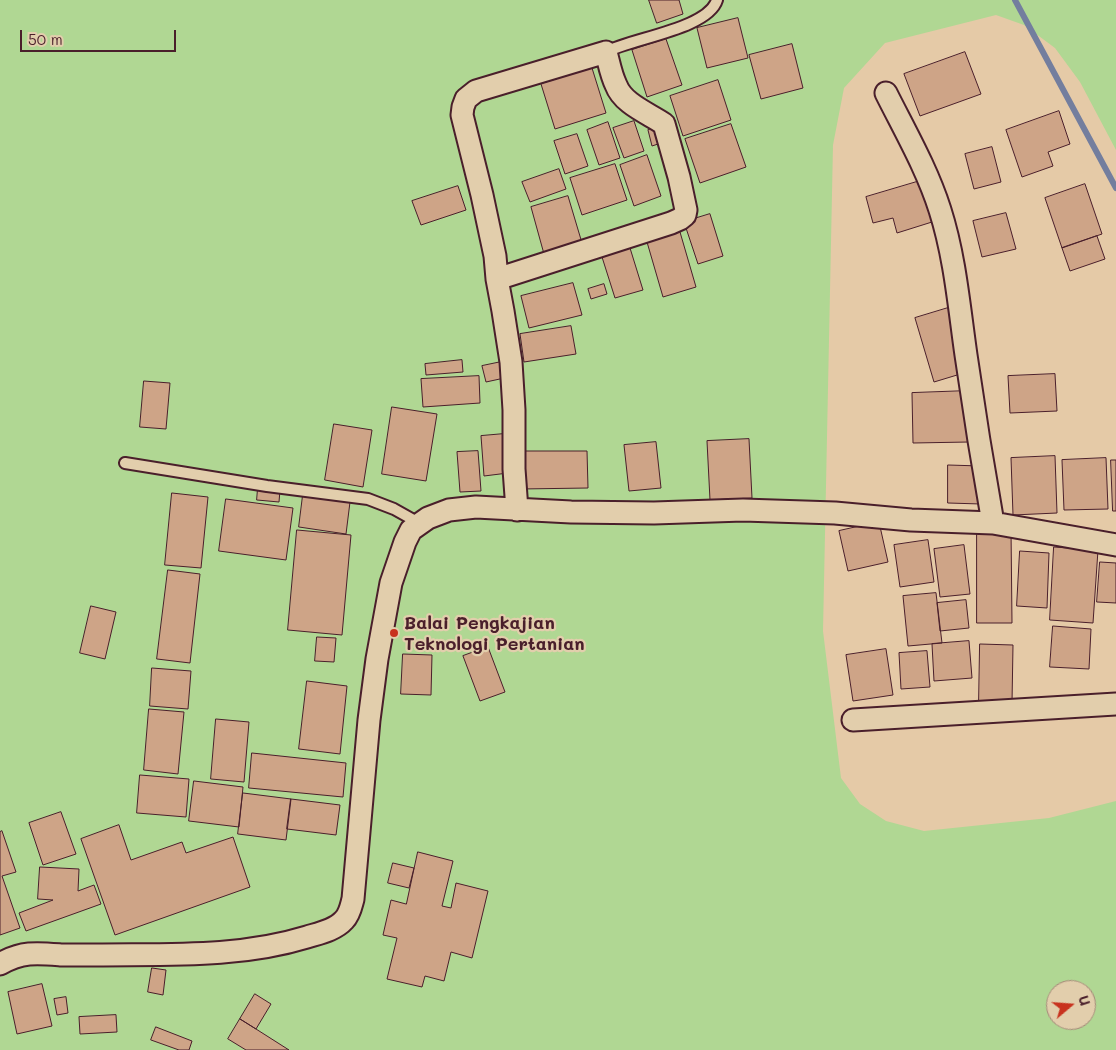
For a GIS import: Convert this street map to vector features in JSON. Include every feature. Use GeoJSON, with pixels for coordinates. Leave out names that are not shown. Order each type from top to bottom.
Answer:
{"type":"FeatureCollection","features":[{"type":"Feature","properties":{"kind":"street"},"geometry":{"type":"LineString","coordinates":[[497,279],[680,220],[685,215],[686,208],[679,177],[664,124],[630,103],[621,94],[616,86],[606,52],[476,91],[466,100],[463,107],[462,115],[495,256],[497,279],[504,311],[511,362],[517,510]]}},
{"type":"Feature","properties":{"kind":"street"},"geometry":{"type":"LineString","coordinates":[[886,93],[929,180],[940,210],[949,246],[956,278],[975,416],[993,523]]}},
{"type":"Feature","properties":{"kind":"street"},"geometry":{"type":"LineString","coordinates":[[0,964],[23,955],[35,953],[62,955],[194,954],[260,949],[317,934],[338,925],[345,919],[350,911],[353,899],[369,720],[377,660],[391,583],[411,530],[419,523],[439,514],[460,509],[489,507],[517,510],[654,514],[744,510],[835,513],[911,520],[993,523],[1116,545]]}},
{"type":"Feature","properties":{"kind":"street"},"geometry":{"type":"LineString","coordinates":[[853,720],[1116,704]]}},
{"type":"Feature","properties":{"kind":"lane"},"geometry":{"type":"LineString","coordinates":[[606,52],[617,46],[680,27],[702,18],[711,12],[717,0]]}},
{"type":"Feature","properties":{"kind":"lane"},"geometry":{"type":"LineString","coordinates":[[125,463],[267,486],[368,499],[394,509],[419,523]]}},
{"type":"Feature","properties":{"kind":"green space"},"geometry":{"type":"Polygon","coordinates":[[[0,0],[1116,0],[1116,150],[1080,82],[1055,48],[1024,25],[996,15],[885,43],[844,88],[833,145],[823,631],[841,778],[860,804],[886,821],[924,831],[1049,818],[1116,801],[1116,1050],[0,1050],[0,0]]]}},
{"type":"Feature","properties":{"kind":"building"},"geometry":{"type":"Polygon","coordinates":[[[649,0],[679,0],[683,14],[657,23],[649,0]]]}},
{"type":"Feature","properties":{"kind":"building"},"geometry":{"type":"Polygon","coordinates":[[[738,18],[748,58],[707,68],[697,28],[738,18]]]}},
{"type":"Feature","properties":{"kind":"building"},"geometry":{"type":"Polygon","coordinates":[[[666,39],[682,85],[647,97],[632,50],[666,39]]]}},
{"type":"Feature","properties":{"kind":"building"},"geometry":{"type":"Polygon","coordinates":[[[792,44],[803,88],[761,99],[749,55],[792,44]]]}},
{"type":"Feature","properties":{"kind":"building"},"geometry":{"type":"Polygon","coordinates":[[[965,52],[981,94],[920,116],[904,74],[965,52]]]}},
{"type":"Feature","properties":{"kind":"building"},"geometry":{"type":"Polygon","coordinates":[[[592,68],[606,113],[555,129],[541,84],[592,68]]]}},
{"type":"Feature","properties":{"kind":"building"},"geometry":{"type":"Polygon","coordinates":[[[718,80],[731,120],[683,136],[670,96],[718,80]]]}},
{"type":"Feature","properties":{"kind":"building"},"geometry":{"type":"Polygon","coordinates":[[[1059,111],[1070,144],[1048,152],[1053,166],[1022,177],[1006,130],[1059,111]]]}},
{"type":"Feature","properties":{"kind":"building"},"geometry":{"type":"Polygon","coordinates":[[[634,121],[644,151],[624,158],[613,128],[634,121]]]}},
{"type":"Feature","properties":{"kind":"building"},"geometry":{"type":"Polygon","coordinates":[[[608,122],[620,158],[599,165],[587,130],[608,122]]]}},
{"type":"Feature","properties":{"kind":"building"},"geometry":{"type":"Polygon","coordinates":[[[731,124],[746,167],[700,183],[685,139],[731,124]]]}},
{"type":"Feature","properties":{"kind":"building"},"geometry":{"type":"Polygon","coordinates":[[[657,127],[661,143],[652,146],[648,130],[657,127]]]}},
{"type":"Feature","properties":{"kind":"building"},"geometry":{"type":"Polygon","coordinates":[[[577,134],[588,166],[565,174],[554,141],[577,134]]]}},
{"type":"Feature","properties":{"kind":"building"},"geometry":{"type":"Polygon","coordinates":[[[992,147],[1001,182],[974,189],[965,154],[992,147]]]}},
{"type":"Feature","properties":{"kind":"building"},"geometry":{"type":"Polygon","coordinates":[[[647,155],[661,196],[634,206],[620,165],[647,155]]]}},
{"type":"Feature","properties":{"kind":"building"},"geometry":{"type":"Polygon","coordinates":[[[615,164],[627,200],[582,215],[570,178],[615,164]]]}},
{"type":"Feature","properties":{"kind":"building"},"geometry":{"type":"Polygon","coordinates":[[[559,169],[566,189],[530,202],[522,182],[559,169]]]}},
{"type":"Feature","properties":{"kind":"building"},"geometry":{"type":"Polygon","coordinates":[[[920,181],[932,222],[897,233],[893,218],[873,223],[866,197],[920,181]]]}},
{"type":"Feature","properties":{"kind":"building"},"geometry":{"type":"Polygon","coordinates":[[[1085,184],[1102,234],[1062,248],[1045,198],[1085,184]]]}},
{"type":"Feature","properties":{"kind":"building"},"geometry":{"type":"Polygon","coordinates":[[[458,186],[466,210],[421,225],[412,201],[458,186]]]}},
{"type":"Feature","properties":{"kind":"building"},"geometry":{"type":"Polygon","coordinates":[[[568,196],[582,243],[544,254],[531,207],[568,196]]]}},
{"type":"Feature","properties":{"kind":"building"},"geometry":{"type":"Polygon","coordinates":[[[1006,213],[1016,249],[982,257],[973,221],[1006,213]]]}},
{"type":"Feature","properties":{"kind":"building"},"geometry":{"type":"Polygon","coordinates":[[[710,214],[723,256],[698,264],[684,222],[710,214]]]}},
{"type":"Feature","properties":{"kind":"building"},"geometry":{"type":"Polygon","coordinates":[[[680,232],[696,287],[663,297],[647,242],[680,232]]]}},
{"type":"Feature","properties":{"kind":"building"},"geometry":{"type":"Polygon","coordinates":[[[1097,236],[1105,259],[1070,271],[1062,248],[1097,236]]]}},
{"type":"Feature","properties":{"kind":"building"},"geometry":{"type":"Polygon","coordinates":[[[630,248],[643,290],[615,298],[602,257],[630,248]]]}},
{"type":"Feature","properties":{"kind":"building"},"geometry":{"type":"Polygon","coordinates":[[[573,283],[582,315],[529,328],[521,296],[573,283]]]}},
{"type":"Feature","properties":{"kind":"building"},"geometry":{"type":"Polygon","coordinates":[[[604,284],[607,294],[591,299],[588,289],[604,284]]]}},
{"type":"Feature","properties":{"kind":"building"},"geometry":{"type":"Polygon","coordinates":[[[948,308],[967,372],[934,382],[915,318],[948,308]]]}},
{"type":"Feature","properties":{"kind":"building"},"geometry":{"type":"Polygon","coordinates":[[[571,326],[576,354],[524,362],[520,334],[571,326]]]}},
{"type":"Feature","properties":{"kind":"building"},"geometry":{"type":"Polygon","coordinates":[[[462,360],[463,372],[426,375],[425,364],[462,360]]]}},
{"type":"Feature","properties":{"kind":"building"},"geometry":{"type":"Polygon","coordinates":[[[506,361],[509,377],[486,382],[482,366],[506,361]]]}},
{"type":"Feature","properties":{"kind":"building"},"geometry":{"type":"Polygon","coordinates":[[[1055,374],[1057,411],[1010,413],[1008,376],[1055,374]]]}},
{"type":"Feature","properties":{"kind":"building"},"geometry":{"type":"Polygon","coordinates":[[[479,376],[480,403],[423,407],[421,379],[479,376]]]}},
{"type":"Feature","properties":{"kind":"building"},"geometry":{"type":"Polygon","coordinates":[[[144,381],[170,383],[166,429],[140,427],[144,381]]]}},
{"type":"Feature","properties":{"kind":"building"},"geometry":{"type":"Polygon","coordinates":[[[967,391],[969,442],[913,443],[912,393],[967,391]]]}},
{"type":"Feature","properties":{"kind":"building"},"geometry":{"type":"Polygon","coordinates":[[[392,407],[437,414],[426,481],[382,474],[392,407]]]}},
{"type":"Feature","properties":{"kind":"building"},"geometry":{"type":"Polygon","coordinates":[[[334,424],[372,430],[363,487],[325,480],[334,424]]]}},
{"type":"Feature","properties":{"kind":"building"},"geometry":{"type":"Polygon","coordinates":[[[504,434],[508,473],[484,476],[481,436],[504,434]]]}},
{"type":"Feature","properties":{"kind":"building"},"geometry":{"type":"Polygon","coordinates":[[[749,439],[752,498],[710,500],[707,441],[749,439]]]}},
{"type":"Feature","properties":{"kind":"building"},"geometry":{"type":"Polygon","coordinates":[[[656,442],[661,488],[629,491],[624,445],[656,442]]]}},
{"type":"Feature","properties":{"kind":"building"},"geometry":{"type":"Polygon","coordinates":[[[478,451],[481,491],[460,492],[457,452],[478,451]]]}},
{"type":"Feature","properties":{"kind":"building"},"geometry":{"type":"Polygon","coordinates":[[[521,451],[587,451],[588,488],[521,489],[521,451]]]}},
{"type":"Feature","properties":{"kind":"building"},"geometry":{"type":"Polygon","coordinates":[[[1055,456],[1057,513],[1013,515],[1011,458],[1055,456]]]}},
{"type":"Feature","properties":{"kind":"building"},"geometry":{"type":"Polygon","coordinates":[[[1106,458],[1108,509],[1064,510],[1062,460],[1106,458]]]}},
{"type":"Feature","properties":{"kind":"building"},"geometry":{"type":"Polygon","coordinates":[[[1111,460],[1116,460],[1116,511],[1113,511],[1111,460]]]}},
{"type":"Feature","properties":{"kind":"building"},"geometry":{"type":"Polygon","coordinates":[[[948,465],[981,466],[981,504],[948,503],[948,465]]]}},
{"type":"Feature","properties":{"kind":"building"},"geometry":{"type":"Polygon","coordinates":[[[258,488],[280,490],[279,502],[257,500],[258,488]]]}},
{"type":"Feature","properties":{"kind":"building"},"geometry":{"type":"Polygon","coordinates":[[[172,493],[208,497],[201,568],[165,565],[172,493]]]}},
{"type":"Feature","properties":{"kind":"building"},"geometry":{"type":"Polygon","coordinates":[[[303,495],[350,502],[346,534],[299,527],[303,495]]]}},
{"type":"Feature","properties":{"kind":"building"},"geometry":{"type":"Polygon","coordinates":[[[226,499],[293,508],[286,560],[219,551],[226,499]]]}},
{"type":"Feature","properties":{"kind":"building"},"geometry":{"type":"Polygon","coordinates":[[[879,522],[888,562],[848,571],[839,531],[879,522]]]}},
{"type":"Feature","properties":{"kind":"building"},"geometry":{"type":"Polygon","coordinates":[[[977,529],[1011,529],[1012,623],[977,623],[977,529]]]}},
{"type":"Feature","properties":{"kind":"building"},"geometry":{"type":"Polygon","coordinates":[[[297,530],[351,535],[342,635],[288,630],[297,530]]]}},
{"type":"Feature","properties":{"kind":"building"},"geometry":{"type":"Polygon","coordinates":[[[928,540],[934,582],[900,587],[894,545],[928,540]]]}},
{"type":"Feature","properties":{"kind":"building"},"geometry":{"type":"Polygon","coordinates":[[[964,545],[970,594],[940,597],[934,549],[964,545]]]}},
{"type":"Feature","properties":{"kind":"building"},"geometry":{"type":"Polygon","coordinates":[[[1054,547],[1098,550],[1093,623],[1050,620],[1054,547]]]}},
{"type":"Feature","properties":{"kind":"building"},"geometry":{"type":"Polygon","coordinates":[[[1020,551],[1049,553],[1047,608],[1017,606],[1020,551]]]}},
{"type":"Feature","properties":{"kind":"building"},"geometry":{"type":"Polygon","coordinates":[[[1100,562],[1116,563],[1116,603],[1097,602],[1100,562]]]}},
{"type":"Feature","properties":{"kind":"building"},"geometry":{"type":"Polygon","coordinates":[[[168,570],[200,574],[190,663],[157,659],[168,570]]]}},
{"type":"Feature","properties":{"kind":"building"},"geometry":{"type":"Polygon","coordinates":[[[936,593],[942,643],[908,646],[903,596],[936,593]]]}},
{"type":"Feature","properties":{"kind":"building"},"geometry":{"type":"Polygon","coordinates":[[[966,600],[969,628],[940,631],[937,603],[966,600]]]}},
{"type":"Feature","properties":{"kind":"building"},"geometry":{"type":"Polygon","coordinates":[[[91,606],[116,612],[105,659],[80,653],[91,606]]]}},
{"type":"Feature","properties":{"kind":"building"},"geometry":{"type":"Polygon","coordinates":[[[1053,626],[1091,629],[1089,669],[1050,667],[1053,626]]]}},
{"type":"Feature","properties":{"kind":"building"},"geometry":{"type":"Polygon","coordinates":[[[317,637],[336,638],[334,662],[315,661],[317,637]]]}},
{"type":"Feature","properties":{"kind":"building"},"geometry":{"type":"Polygon","coordinates":[[[969,641],[972,678],[934,681],[932,644],[969,641]]]}},
{"type":"Feature","properties":{"kind":"building"},"geometry":{"type":"Polygon","coordinates":[[[980,644],[1013,645],[1012,703],[979,702],[980,644]]]}},
{"type":"Feature","properties":{"kind":"building"},"geometry":{"type":"Polygon","coordinates":[[[488,647],[505,692],[480,701],[463,656],[488,647]]]}},
{"type":"Feature","properties":{"kind":"building"},"geometry":{"type":"Polygon","coordinates":[[[886,649],[893,695],[853,701],[846,655],[886,649]]]}},
{"type":"Feature","properties":{"kind":"building"},"geometry":{"type":"Polygon","coordinates":[[[927,651],[930,687],[901,689],[899,653],[927,651]]]}},
{"type":"Feature","properties":{"kind":"building"},"geometry":{"type":"Polygon","coordinates":[[[403,654],[432,655],[431,695],[401,694],[403,654]]]}},
{"type":"Feature","properties":{"kind":"building"},"geometry":{"type":"Polygon","coordinates":[[[152,668],[191,671],[188,709],[150,706],[152,668]]]}},
{"type":"Feature","properties":{"kind":"building"},"geometry":{"type":"Polygon","coordinates":[[[307,681],[347,686],[340,754],[299,749],[307,681]]]}},
{"type":"Feature","properties":{"kind":"building"},"geometry":{"type":"Polygon","coordinates":[[[149,709],[184,712],[178,774],[144,770],[149,709]]]}},
{"type":"Feature","properties":{"kind":"building"},"geometry":{"type":"Polygon","coordinates":[[[216,719],[249,722],[244,782],[211,779],[216,719]]]}},
{"type":"Feature","properties":{"kind":"building"},"geometry":{"type":"Polygon","coordinates":[[[252,753],[346,763],[343,797],[249,788],[252,753]]]}},
{"type":"Feature","properties":{"kind":"building"},"geometry":{"type":"Polygon","coordinates":[[[140,775],[189,779],[186,817],[137,813],[140,775]]]}},
{"type":"Feature","properties":{"kind":"building"},"geometry":{"type":"Polygon","coordinates":[[[194,781],[243,787],[239,827],[189,821],[194,781]]]}},
{"type":"Feature","properties":{"kind":"building"},"geometry":{"type":"Polygon","coordinates":[[[243,793],[291,799],[286,840],[238,834],[243,793]]]}},
{"type":"Feature","properties":{"kind":"building"},"geometry":{"type":"Polygon","coordinates":[[[291,799],[340,805],[336,835],[287,829],[291,799]]]}},
{"type":"Feature","properties":{"kind":"building"},"geometry":{"type":"Polygon","coordinates":[[[61,812],[76,854],[43,865],[29,823],[61,812]]]}},
{"type":"Feature","properties":{"kind":"building"},"geometry":{"type":"Polygon","coordinates":[[[119,825],[131,860],[182,842],[186,853],[233,837],[250,887],[115,935],[81,839],[119,825]]]}},
{"type":"Feature","properties":{"kind":"building"},"geometry":{"type":"Polygon","coordinates":[[[2,831],[16,872],[2,876],[20,928],[0,935],[0,832],[2,831]]]}},
{"type":"Feature","properties":{"kind":"building"},"geometry":{"type":"Polygon","coordinates":[[[418,852],[453,861],[442,906],[451,908],[456,883],[488,891],[472,958],[451,952],[444,981],[425,976],[422,987],[387,979],[397,938],[383,935],[391,900],[406,904],[418,852]]]}},
{"type":"Feature","properties":{"kind":"building"},"geometry":{"type":"Polygon","coordinates":[[[393,863],[414,868],[409,888],[388,883],[393,863]]]}},
{"type":"Feature","properties":{"kind":"building"},"geometry":{"type":"Polygon","coordinates":[[[40,867],[79,869],[78,891],[94,885],[101,904],[26,931],[19,913],[53,900],[38,899],[40,867]]]}},
{"type":"Feature","properties":{"kind":"building"},"geometry":{"type":"Polygon","coordinates":[[[152,968],[166,970],[163,995],[148,992],[152,968]]]}},
{"type":"Feature","properties":{"kind":"building"},"geometry":{"type":"Polygon","coordinates":[[[42,984],[52,1026],[17,1034],[8,992],[42,984]]]}},
{"type":"Feature","properties":{"kind":"building"},"geometry":{"type":"Polygon","coordinates":[[[255,994],[271,1004],[256,1029],[240,1019],[255,994]]]}},
{"type":"Feature","properties":{"kind":"building"},"geometry":{"type":"Polygon","coordinates":[[[66,997],[68,1013],[57,1015],[54,999],[66,997]]]}},
{"type":"Feature","properties":{"kind":"building"},"geometry":{"type":"Polygon","coordinates":[[[116,1015],[117,1032],[80,1034],[79,1017],[116,1015]]]}},
{"type":"Feature","properties":{"kind":"building"},"geometry":{"type":"Polygon","coordinates":[[[240,1019],[289,1050],[246,1050],[228,1039],[240,1019]]]}},
{"type":"Feature","properties":{"kind":"building"},"geometry":{"type":"Polygon","coordinates":[[[156,1027],[192,1041],[189,1050],[179,1050],[151,1040],[156,1027]]]}},
{"type":"Feature","properties":{"kind":"waterway"},"geometry":{"type":"LineString","coordinates":[[1015,0],[1116,188]]}},
{"type":"Feature","properties":{"kind":"place","name":"Balai Pengkajian Teknologi Pertanian"},"geometry":{"type":"Point","coordinates":[394,633]}}]}
